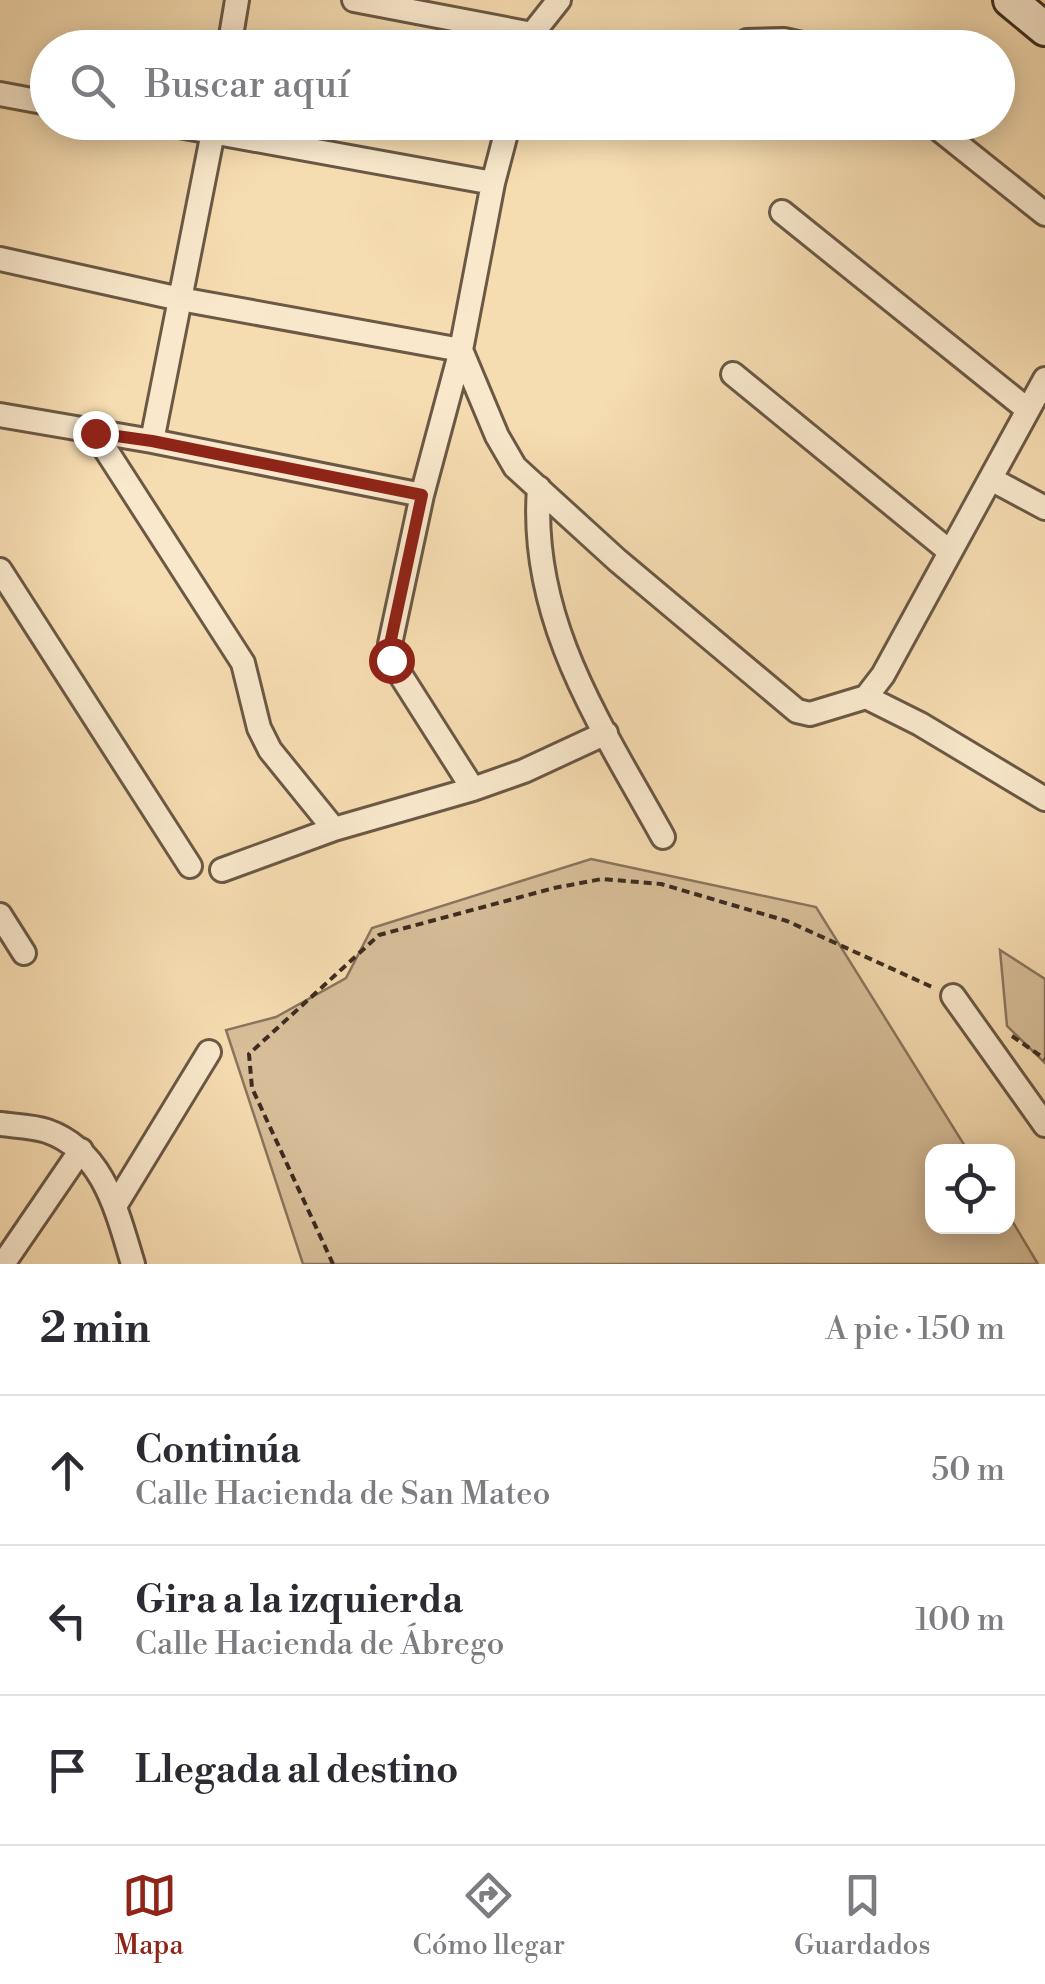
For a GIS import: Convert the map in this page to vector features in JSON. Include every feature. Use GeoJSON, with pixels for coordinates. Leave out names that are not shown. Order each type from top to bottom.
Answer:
{"type":"FeatureCollection","features":[{"type":"Feature","properties":{"kind":"street"},"geometry":{"type":"LineString","coordinates":[[231,30],[237,0]]}},
{"type":"Feature","properties":{"kind":"street"},"geometry":{"type":"LineString","coordinates":[[354,0],[483,30]]}},
{"type":"Feature","properties":{"kind":"street"},"geometry":{"type":"LineString","coordinates":[[533,30],[541,0]]}},
{"type":"Feature","properties":{"kind":"street"},"geometry":{"type":"LineString","coordinates":[[538,30],[559,0]]}},
{"type":"Feature","properties":{"kind":"street"},"geometry":{"type":"LineString","coordinates":[[1010,0],[1045,29]]}},
{"type":"Feature","properties":{"kind":"street"},"geometry":{"type":"LineString","coordinates":[[0,94],[30,99]]}},
{"type":"Feature","properties":{"kind":"street"},"geometry":{"type":"LineString","coordinates":[[152,441],[212,140]]}},
{"type":"Feature","properties":{"kind":"street"},"geometry":{"type":"LineString","coordinates":[[276,140],[494,182]]}},
{"type":"Feature","properties":{"kind":"street"},"geometry":{"type":"LineString","coordinates":[[473,789],[391,660],[390,644],[422,495],[461,350],[504,140]]}},
{"type":"Feature","properties":{"kind":"street"},"geometry":{"type":"LineString","coordinates":[[952,140],[1045,214]]}},
{"type":"Feature","properties":{"kind":"street"},"geometry":{"type":"LineString","coordinates":[[782,212],[1028,410]]}},
{"type":"Feature","properties":{"kind":"street"},"geometry":{"type":"LineString","coordinates":[[0,259],[180,300],[461,350]]}},
{"type":"Feature","properties":{"kind":"street"},"geometry":{"type":"LineString","coordinates":[[461,350],[515,467],[617,560],[797,711],[810,714],[866,697],[882,675],[1045,379]]}},
{"type":"Feature","properties":{"kind":"street"},"geometry":{"type":"LineString","coordinates":[[733,374],[949,550]]}},
{"type":"Feature","properties":{"kind":"street"},"geometry":{"type":"LineString","coordinates":[[0,415],[422,495]]}},
{"type":"Feature","properties":{"kind":"street"},"geometry":{"type":"LineString","coordinates":[[95,433],[243,663],[259,728],[270,750],[334,829]]}},
{"type":"Feature","properties":{"kind":"street"},"geometry":{"type":"LineString","coordinates":[[991,479],[1045,508]]}},
{"type":"Feature","properties":{"kind":"street"},"geometry":{"type":"LineString","coordinates":[[539,488],[536,531],[548,593],[570,666],[663,836]]}},
{"type":"Feature","properties":{"kind":"street"},"geometry":{"type":"LineString","coordinates":[[2,577],[190,866]]}},
{"type":"Feature","properties":{"kind":"street"},"geometry":{"type":"LineString","coordinates":[[866,697],[920,724],[1045,798]]}},
{"type":"Feature","properties":{"kind":"street"},"geometry":{"type":"LineString","coordinates":[[222,870],[334,829],[524,771],[606,733]]}},
{"type":"Feature","properties":{"kind":"street"},"geometry":{"type":"LineString","coordinates":[[0,915],[24,953]]}},
{"type":"Feature","properties":{"kind":"street"},"geometry":{"type":"LineString","coordinates":[[953,996],[1045,1125]]}},
{"type":"Feature","properties":{"kind":"street"},"geometry":{"type":"LineString","coordinates":[[115,1206],[209,1052]]}},
{"type":"Feature","properties":{"kind":"street"},"geometry":{"type":"LineString","coordinates":[[0,1124],[42,1129],[89,1159],[115,1206],[133,1264]]}},
{"type":"Feature","properties":{"kind":"street"},"geometry":{"type":"LineString","coordinates":[[4,1264],[89,1159]]}},
{"type":"Feature","properties":{"kind":"path"},"geometry":{"type":"LineString","coordinates":[[332,1264],[252,1088],[250,1054],[380,935],[554,888],[602,879],[661,884],[787,920],[953,996]]}},
{"type":"Feature","properties":{"kind":"shaded area"},"geometry":{"type":"Polygon","coordinates":[[[591,859],[816,907],[964,1144],[925,1144],[925,1234],[1015,1234],[1015,1226],[1038,1264],[303,1264],[226,1030],[276,1017],[346,978],[372,928],[591,859]]]}},
{"type":"Feature","properties":{"kind":"shaded area"},"geometry":{"type":"Polygon","coordinates":[[[1000,950],[1045,979],[1045,1063],[1007,1026],[1000,950]]]}},
{"type":"Feature","properties":{"kind":"route"},"geometry":{"type":"LineString","coordinates":[[95,433],[422,495],[390,644],[391,660]]}}]}
